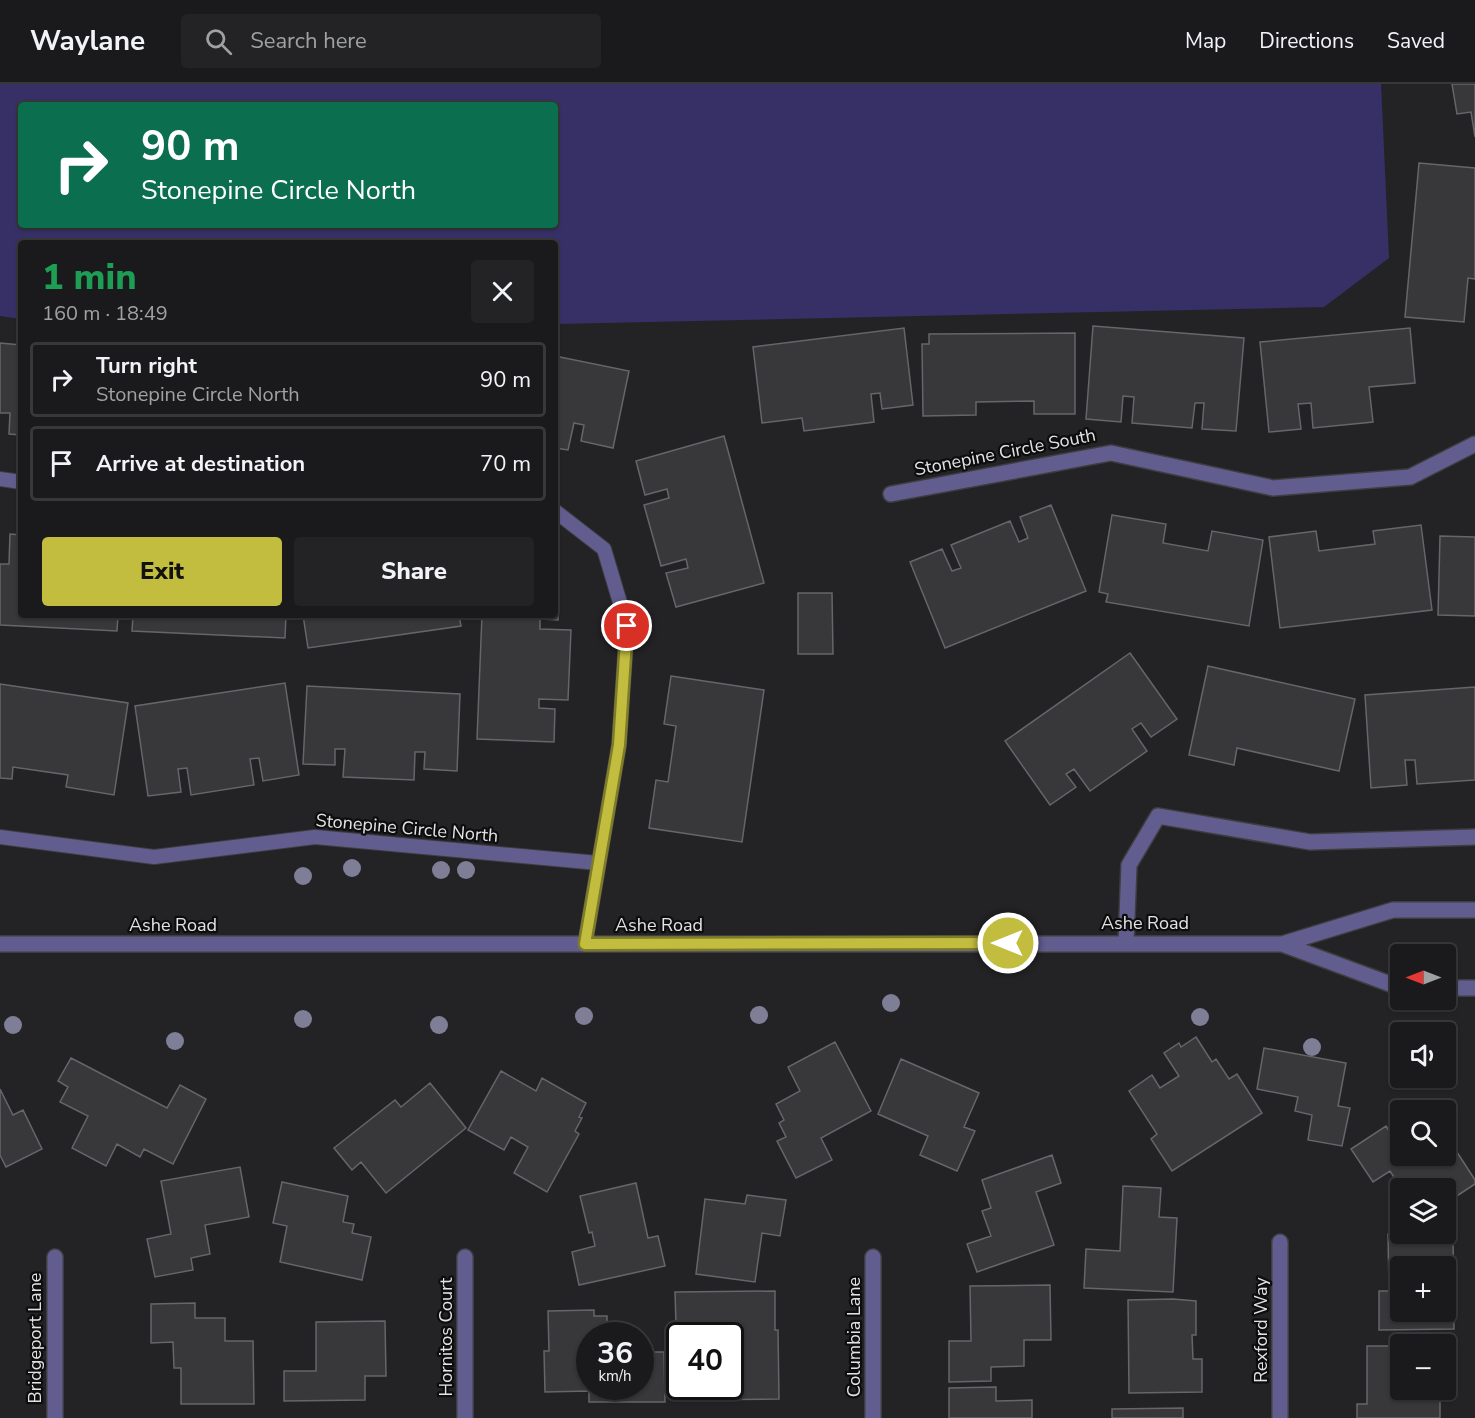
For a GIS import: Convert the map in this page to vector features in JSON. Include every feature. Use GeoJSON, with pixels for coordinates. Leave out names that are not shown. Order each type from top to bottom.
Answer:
{"type":"FeatureCollection","features":[{"type":"Feature","properties":{"kind":"street","name":"Stonepine Circle South"},"geometry":{"type":"LineString","coordinates":[[891,494],[1111,453],[1273,488],[1410,477],[1475,444]]}},
{"type":"Feature","properties":{"kind":"street"},"geometry":{"type":"LineString","coordinates":[[1126,943],[1129,865],[1158,816],[1310,842],[1475,837]]}},
{"type":"Feature","properties":{"kind":"street","name":"Ashe Road"},"geometry":{"type":"LineString","coordinates":[[0,944],[1282,944],[1393,910],[1475,910]]}},
{"type":"Feature","properties":{"kind":"street","name":"Ashe Road"},"geometry":{"type":"LineString","coordinates":[[1282,944],[1390,984]]}},
{"type":"Feature","properties":{"kind":"street"},"geometry":{"type":"LineString","coordinates":[[1456,988],[1475,988]]}},
{"type":"Feature","properties":{"kind":"street","name":"Rexford Way"},"geometry":{"type":"LineString","coordinates":[[1280,1242],[1280,1418]]}},
{"type":"Feature","properties":{"kind":"street","name":"Bridgeport Lane"},"geometry":{"type":"LineString","coordinates":[[55,1257],[55,1418]]}},
{"type":"Feature","properties":{"kind":"street","name":"Hornitos Court"},"geometry":{"type":"LineString","coordinates":[[465,1257],[465,1418]]}},
{"type":"Feature","properties":{"kind":"street","name":"Columbia Lane"},"geometry":{"type":"LineString","coordinates":[[873,1257],[873,1418]]}},
{"type":"Feature","properties":{"kind":"lane"},"geometry":{"type":"LineString","coordinates":[[0,479],[18,482]]}},
{"type":"Feature","properties":{"kind":"lane"},"geometry":{"type":"LineString","coordinates":[[558,513],[604,549],[627,626],[619,745],[585,944]]}},
{"type":"Feature","properties":{"kind":"lane","name":"Stonepine Circle North"},"geometry":{"type":"LineString","coordinates":[[0,837],[154,857],[315,837],[598,863]]}},
{"type":"Feature","properties":{"kind":"shaded area"},"geometry":{"type":"Polygon","coordinates":[[[0,84],[1381,84],[1389,258],[1324,307],[558,324],[558,240],[18,240],[18,319],[0,316],[0,84]]]}},
{"type":"Feature","properties":{"kind":"building"},"geometry":{"type":"Polygon","coordinates":[[[1452,84],[1475,84],[1475,137],[1471,112],[1457,114],[1452,84]]]}},
{"type":"Feature","properties":{"kind":"building"},"geometry":{"type":"Polygon","coordinates":[[[1419,163],[1475,168],[1475,279],[1468,278],[1464,322],[1405,317],[1419,163]]]}},
{"type":"Feature","properties":{"kind":"building"},"geometry":{"type":"Polygon","coordinates":[[[1093,326],[1244,338],[1236,431],[1202,429],[1204,403],[1195,403],[1192,428],[1132,423],[1134,397],[1123,396],[1121,422],[1086,419],[1093,326]]]}},
{"type":"Feature","properties":{"kind":"building"},"geometry":{"type":"Polygon","coordinates":[[[904,328],[913,405],[882,409],[880,393],[871,394],[874,422],[804,431],[802,418],[762,423],[753,347],[904,328]]]}},
{"type":"Feature","properties":{"kind":"building"},"geometry":{"type":"Polygon","coordinates":[[[1410,328],[1415,383],[1369,387],[1373,422],[1313,428],[1311,403],[1298,404],[1301,429],[1269,432],[1260,342],[1410,328]]]}},
{"type":"Feature","properties":{"kind":"building"},"geometry":{"type":"Polygon","coordinates":[[[1075,333],[1075,414],[1034,414],[1034,401],[976,402],[976,415],[923,416],[922,344],[929,344],[929,334],[1075,333]]]}},
{"type":"Feature","properties":{"kind":"building"},"geometry":{"type":"Polygon","coordinates":[[[0,343],[18,345],[18,435],[9,434],[10,413],[0,413],[0,343]]]}},
{"type":"Feature","properties":{"kind":"building"},"geometry":{"type":"Polygon","coordinates":[[[558,357],[629,371],[613,448],[581,441],[584,425],[574,423],[568,450],[558,448],[558,357]]]}},
{"type":"Feature","properties":{"kind":"building"},"geometry":{"type":"Polygon","coordinates":[[[724,436],[764,583],[676,607],[666,573],[688,568],[686,559],[661,566],[644,505],[669,498],[667,489],[645,495],[636,461],[724,436]]]}},
{"type":"Feature","properties":{"kind":"building"},"geometry":{"type":"Polygon","coordinates":[[[1051,505],[1086,591],[945,648],[910,562],[942,549],[952,571],[961,568],[951,545],[1010,521],[1019,542],[1028,538],[1020,517],[1051,505]]]}},
{"type":"Feature","properties":{"kind":"building"},"geometry":{"type":"Polygon","coordinates":[[[1112,515],[1166,524],[1163,543],[1208,551],[1212,531],[1263,540],[1249,626],[1106,602],[1108,594],[1099,592],[1112,515]]]}},
{"type":"Feature","properties":{"kind":"building"},"geometry":{"type":"Polygon","coordinates":[[[1421,525],[1432,610],[1280,628],[1269,537],[1316,531],[1319,551],[1375,544],[1373,531],[1421,525]]]}},
{"type":"Feature","properties":{"kind":"building"},"geometry":{"type":"Polygon","coordinates":[[[10,534],[18,535],[18,618],[118,618],[117,631],[0,625],[0,564],[9,564],[10,534]]]}},
{"type":"Feature","properties":{"kind":"building"},"geometry":{"type":"Polygon","coordinates":[[[1440,536],[1475,537],[1475,616],[1438,615],[1440,536]]]}},
{"type":"Feature","properties":{"kind":"building"},"geometry":{"type":"Polygon","coordinates":[[[559,591],[558,620],[540,619],[540,629],[571,630],[568,700],[539,699],[539,708],[555,709],[554,742],[477,739],[482,618],[558,618],[559,591]]]}},
{"type":"Feature","properties":{"kind":"building"},"geometry":{"type":"Polygon","coordinates":[[[798,593],[832,593],[833,654],[798,654],[798,593]]]}},
{"type":"Feature","properties":{"kind":"building"},"geometry":{"type":"Polygon","coordinates":[[[133,618],[286,618],[285,638],[132,631],[133,618]]]}},
{"type":"Feature","properties":{"kind":"building"},"geometry":{"type":"Polygon","coordinates":[[[303,618],[460,618],[461,626],[308,648],[303,618]]]}},
{"type":"Feature","properties":{"kind":"building"},"geometry":{"type":"Polygon","coordinates":[[[1130,653],[1177,719],[1151,737],[1141,723],[1132,729],[1147,751],[1090,791],[1074,769],[1066,774],[1076,787],[1050,805],[1005,741],[1130,653]]]}},
{"type":"Feature","properties":{"kind":"building"},"geometry":{"type":"Polygon","coordinates":[[[1208,666],[1355,699],[1339,771],[1237,748],[1234,765],[1189,755],[1208,666]]]}},
{"type":"Feature","properties":{"kind":"building"},"geometry":{"type":"Polygon","coordinates":[[[671,676],[764,690],[742,842],[649,828],[656,780],[668,782],[676,726],[664,724],[671,676]]]}},
{"type":"Feature","properties":{"kind":"building"},"geometry":{"type":"Polygon","coordinates":[[[285,683],[299,775],[263,781],[259,758],[250,759],[254,785],[191,795],[187,768],[178,769],[181,792],[148,796],[135,706],[285,683]]]}},
{"type":"Feature","properties":{"kind":"building"},"geometry":{"type":"Polygon","coordinates":[[[0,684],[128,703],[114,795],[66,787],[68,775],[13,767],[12,779],[0,778],[0,684]]]}},
{"type":"Feature","properties":{"kind":"building"},"geometry":{"type":"Polygon","coordinates":[[[307,686],[460,694],[457,771],[424,769],[425,752],[415,752],[414,780],[343,777],[345,749],[335,749],[335,765],[303,764],[307,686]]]}},
{"type":"Feature","properties":{"kind":"building"},"geometry":{"type":"Polygon","coordinates":[[[1475,687],[1475,780],[1417,784],[1415,760],[1405,760],[1407,785],[1371,788],[1365,695],[1475,687]]]}},
{"type":"Feature","properties":{"kind":"building"},"geometry":{"type":"Polygon","coordinates":[[[1196,1037],[1212,1062],[1216,1059],[1229,1079],[1237,1074],[1262,1113],[1172,1171],[1151,1139],[1157,1134],[1129,1091],[1152,1075],[1160,1088],[1179,1076],[1164,1053],[1179,1043],[1181,1047],[1196,1037]]]}},
{"type":"Feature","properties":{"kind":"building"},"geometry":{"type":"Polygon","coordinates":[[[835,1042],[871,1111],[821,1138],[832,1160],[796,1178],[777,1141],[786,1137],[779,1123],[784,1120],[776,1104],[800,1091],[788,1067],[835,1042]]]}},
{"type":"Feature","properties":{"kind":"building"},"geometry":{"type":"Polygon","coordinates":[[[1264,1048],[1346,1063],[1338,1106],[1350,1108],[1342,1146],[1308,1140],[1312,1115],[1295,1111],[1298,1097],[1257,1089],[1264,1048]]]}},
{"type":"Feature","properties":{"kind":"building"},"geometry":{"type":"Polygon","coordinates":[[[71,1058],[167,1108],[180,1085],[206,1099],[173,1164],[144,1149],[140,1157],[117,1144],[106,1166],[72,1148],[88,1116],[60,1102],[68,1087],[58,1081],[71,1058]]]}},
{"type":"Feature","properties":{"kind":"building"},"geometry":{"type":"Polygon","coordinates":[[[901,1059],[979,1093],[964,1127],[975,1131],[957,1171],[920,1155],[928,1136],[878,1114],[901,1059]]]}},
{"type":"Feature","properties":{"kind":"building"},"geometry":{"type":"Polygon","coordinates":[[[501,1071],[536,1091],[542,1078],[586,1103],[575,1131],[579,1134],[547,1192],[514,1173],[528,1147],[511,1137],[504,1150],[468,1130],[501,1071]]]}},
{"type":"Feature","properties":{"kind":"building"},"geometry":{"type":"Polygon","coordinates":[[[430,1083],[466,1128],[386,1193],[361,1162],[352,1170],[334,1148],[395,1100],[401,1107],[430,1083]]]}},
{"type":"Feature","properties":{"kind":"building"},"geometry":{"type":"Polygon","coordinates":[[[0,1089],[13,1115],[23,1110],[42,1149],[6,1167],[0,1155],[0,1089]]]}},
{"type":"Feature","properties":{"kind":"building"},"geometry":{"type":"Polygon","coordinates":[[[1386,1126],[1390,1133],[1390,1166],[1456,1166],[1456,1151],[1475,1180],[1475,1184],[1456,1196],[1456,1178],[1395,1178],[1390,1171],[1373,1182],[1351,1149],[1386,1126]]]}},
{"type":"Feature","properties":{"kind":"building"},"geometry":{"type":"Polygon","coordinates":[[[1052,1155],[1061,1183],[1036,1192],[1054,1245],[977,1272],[967,1244],[991,1236],[982,1211],[991,1208],[982,1180],[1052,1155]]]}},
{"type":"Feature","properties":{"kind":"building"},"geometry":{"type":"Polygon","coordinates":[[[240,1167],[249,1217],[205,1225],[210,1254],[191,1258],[193,1270],[155,1277],[147,1239],[171,1234],[161,1181],[240,1167]]]}},
{"type":"Feature","properties":{"kind":"building"},"geometry":{"type":"Polygon","coordinates":[[[282,1182],[348,1196],[343,1222],[354,1224],[352,1233],[371,1237],[362,1280],[280,1262],[287,1226],[273,1223],[282,1182]]]}},
{"type":"Feature","properties":{"kind":"building"},"geometry":{"type":"Polygon","coordinates":[[[636,1183],[648,1238],[658,1236],[665,1266],[579,1285],[572,1252],[595,1246],[592,1232],[589,1233],[580,1196],[636,1183]]]}},
{"type":"Feature","properties":{"kind":"building"},"geometry":{"type":"Polygon","coordinates":[[[1123,1186],[1161,1188],[1159,1217],[1177,1218],[1173,1292],[1084,1288],[1086,1249],[1120,1251],[1123,1186]]]}},
{"type":"Feature","properties":{"kind":"building"},"geometry":{"type":"Polygon","coordinates":[[[747,1195],[786,1200],[780,1236],[762,1233],[755,1282],[696,1274],[705,1199],[745,1204],[747,1195]]]}},
{"type":"Feature","properties":{"kind":"building"},"geometry":{"type":"Polygon","coordinates":[[[1388,1234],[1390,1234],[1390,1244],[1453,1244],[1453,1256],[1390,1256],[1390,1322],[1454,1322],[1454,1329],[1379,1330],[1379,1291],[1389,1291],[1388,1234]]]}},
{"type":"Feature","properties":{"kind":"building"},"geometry":{"type":"Polygon","coordinates":[[[1050,1285],[1051,1340],[1024,1340],[1024,1366],[991,1367],[991,1381],[949,1382],[949,1341],[971,1341],[970,1286],[1050,1285]]]}},
{"type":"Feature","properties":{"kind":"building"},"geometry":{"type":"Polygon","coordinates":[[[775,1291],[779,1399],[744,1399],[744,1322],[676,1322],[675,1292],[775,1291]]]}},
{"type":"Feature","properties":{"kind":"building"},"geometry":{"type":"Polygon","coordinates":[[[1128,1300],[1196,1301],[1196,1335],[1192,1335],[1193,1359],[1202,1359],[1202,1392],[1129,1393],[1128,1300]]]}},
{"type":"Feature","properties":{"kind":"building"},"geometry":{"type":"Polygon","coordinates":[[[195,1303],[195,1318],[225,1318],[225,1341],[253,1341],[254,1404],[181,1404],[181,1368],[174,1368],[173,1342],[151,1343],[151,1304],[195,1303]]]}},
{"type":"Feature","properties":{"kind":"building"},"geometry":{"type":"Polygon","coordinates":[[[594,1310],[594,1316],[607,1316],[607,1322],[576,1322],[576,1391],[545,1392],[544,1351],[549,1351],[548,1311],[594,1310]]]}},
{"type":"Feature","properties":{"kind":"building"},"geometry":{"type":"Polygon","coordinates":[[[385,1321],[386,1376],[365,1376],[365,1400],[284,1401],[284,1371],[316,1371],[316,1322],[385,1321]]]}},
{"type":"Feature","properties":{"kind":"building"},"geometry":{"type":"Polygon","coordinates":[[[1367,1346],[1390,1346],[1390,1400],[1440,1400],[1440,1418],[1357,1418],[1357,1404],[1367,1404],[1367,1346]]]}},
{"type":"Feature","properties":{"kind":"building"},"geometry":{"type":"Polygon","coordinates":[[[654,1352],[664,1352],[665,1402],[589,1402],[589,1400],[654,1400],[654,1352]]]}},
{"type":"Feature","properties":{"kind":"building"},"geometry":{"type":"Polygon","coordinates":[[[996,1387],[996,1401],[1032,1400],[1032,1418],[949,1418],[949,1388],[996,1387]]]}},
{"type":"Feature","properties":{"kind":"building"},"geometry":{"type":"Polygon","coordinates":[[[1183,1408],[1183,1418],[1112,1418],[1112,1409],[1183,1408]]]}},
{"type":"Feature","properties":{"kind":"route"},"geometry":{"type":"LineString","coordinates":[[627,626],[619,745],[585,944],[1008,943]]}}]}
